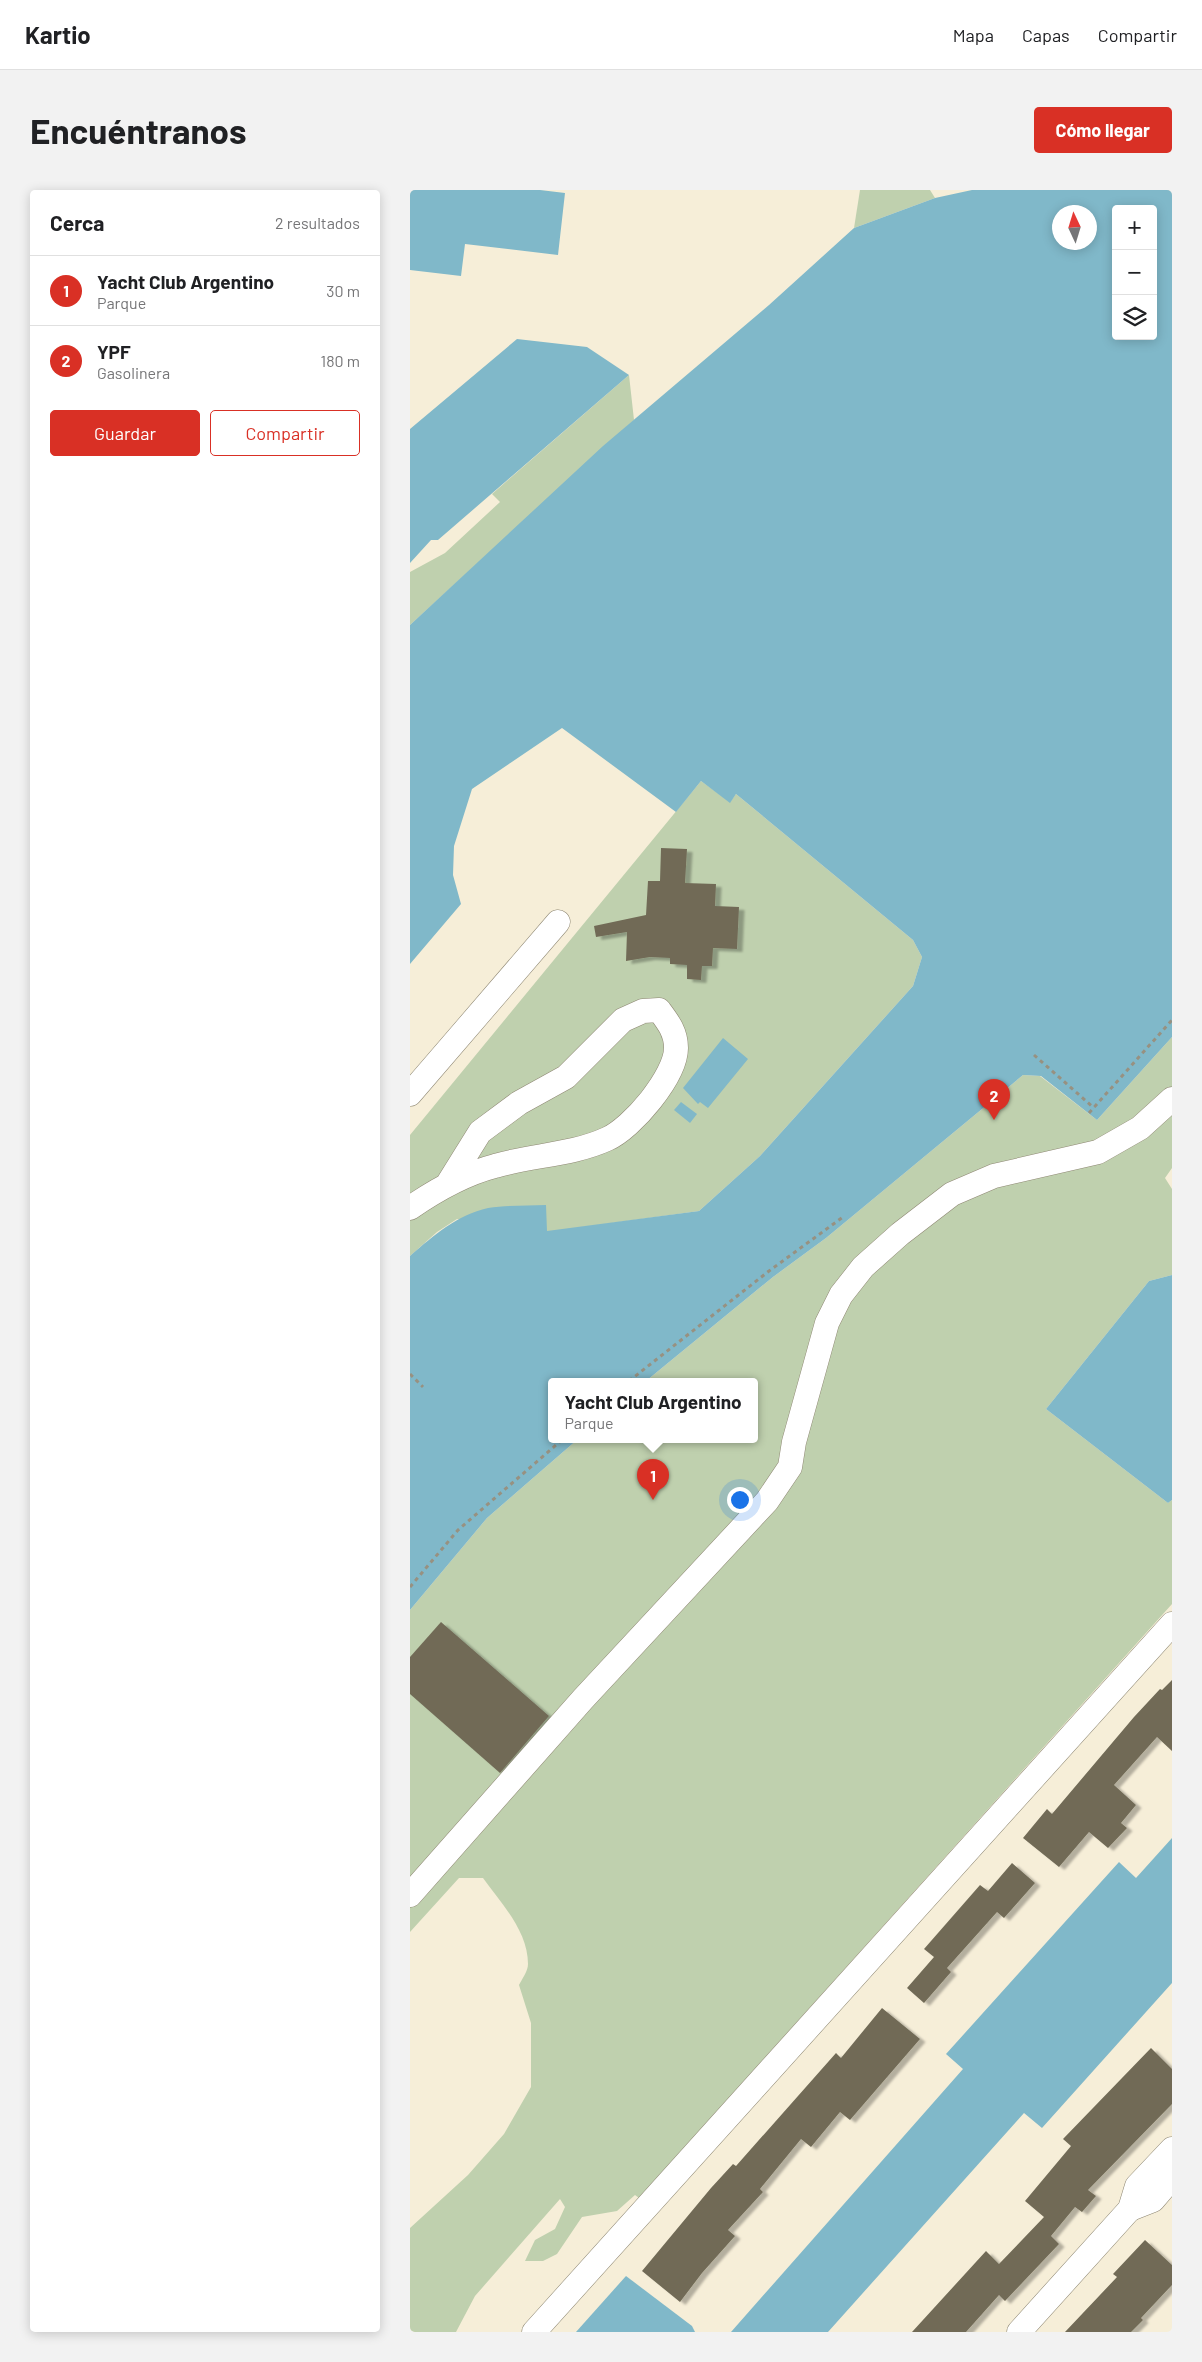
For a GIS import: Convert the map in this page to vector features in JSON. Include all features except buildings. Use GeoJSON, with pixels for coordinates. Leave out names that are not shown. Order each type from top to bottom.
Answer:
{"type":"FeatureCollection","features":[{"type":"Feature","properties":{"kind":"street"},"geometry":{"type":"LineString","coordinates":[[410,1094],[558,922]]}},
{"type":"Feature","properties":{"kind":"street"},"geometry":{"type":"LineString","coordinates":[[410,1208],[446,1185],[496,1166],[578,1148],[606,1140],[619,1133],[657,1094],[676,1049],[672,1027],[659,1010],[643,1011],[623,1020],[566,1077],[519,1103],[480,1132],[446,1185]]}},
{"type":"Feature","properties":{"kind":"street"},"geometry":{"type":"LineString","coordinates":[[410,1895],[583,1699],[767,1501],[790,1467],[794,1442],[827,1323],[841,1295],[863,1267],[900,1234],[952,1194],[994,1176],[1098,1152],[1140,1128],[1172,1099]]}},
{"type":"Feature","properties":{"kind":"street"},"geometry":{"type":"LineString","coordinates":[[534,2332],[1172,1624]]}},
{"type":"Feature","properties":{"kind":"street"},"geometry":{"type":"LineString","coordinates":[[1019,2332],[1130,2209],[1137,2186],[1172,2149]]}},
{"type":"Feature","properties":{"kind":"street"},"geometry":{"type":"LineString","coordinates":[[1130,2209],[1152,2200],[1172,2178]]}},
{"type":"Feature","properties":{"kind":"path"},"geometry":{"type":"LineString","coordinates":[[1089,1113],[1172,1021]]}},
{"type":"Feature","properties":{"kind":"path"},"geometry":{"type":"LineString","coordinates":[[1034,1055],[1094,1108]]}},
{"type":"Feature","properties":{"kind":"path"},"geometry":{"type":"LineString","coordinates":[[633,1378],[769,1271],[843,1216]]}},
{"type":"Feature","properties":{"kind":"path"},"geometry":{"type":"LineString","coordinates":[[410,1374],[423,1387]]}},
{"type":"Feature","properties":{"kind":"path"},"geometry":{"type":"LineString","coordinates":[[410,1587],[458,1530],[557,1443]]}},
{"type":"Feature","properties":{"kind":"green space"},"geometry":{"type":"Polygon","coordinates":[[[860,190],[930,190],[935,198],[854,228],[860,190]]]}},
{"type":"Feature","properties":{"kind":"green space"},"geometry":{"type":"Polygon","coordinates":[[[629,375],[634,420],[410,625],[410,572],[445,553],[500,502],[492,494],[629,375]]]}},
{"type":"Feature","properties":{"kind":"green space"},"geometry":{"type":"Polygon","coordinates":[[[701,781],[730,802],[736,794],[913,940],[922,957],[913,986],[760,1156],[699,1211],[547,1232],[457,1219],[437,1232],[410,1256],[410,1135],[701,781]]]}},
{"type":"Feature","properties":{"kind":"green space"},"geometry":{"type":"Polygon","coordinates":[[[1172,1037],[1172,1168],[1165,1178],[1172,1189],[1172,1275],[1149,1281],[1046,1409],[1168,1503],[1172,1500],[1172,1604],[639,2198],[635,2195],[617,2211],[582,2217],[557,2254],[543,2261],[525,2261],[535,2240],[555,2229],[565,2207],[560,2199],[475,2296],[456,2332],[410,2332],[410,2228],[468,2175],[504,2134],[531,2087],[531,2023],[519,1985],[528,1967],[524,1940],[505,1907],[483,1878],[459,1878],[410,1932],[410,1610],[487,1518],[573,1443],[758,1443],[758,1378],[650,1378],[773,1277],[826,1238],[1023,1075],[1040,1076],[1097,1120],[1172,1037]]]}},
{"type":"Feature","properties":{"kind":"water"},"geometry":{"type":"Polygon","coordinates":[[[410,190],[540,190],[565,193],[558,255],[465,244],[461,276],[410,270],[410,190]]]}},
{"type":"Feature","properties":{"kind":"water"},"geometry":{"type":"Polygon","coordinates":[[[972,190],[1172,190],[1172,1037],[1097,1120],[1041,1076],[1023,1075],[826,1238],[773,1277],[650,1378],[548,1378],[548,1443],[573,1443],[487,1518],[410,1610],[410,1256],[437,1233],[456,1221],[488,1208],[546,1205],[547,1231],[699,1211],[760,1156],[913,986],[922,957],[913,940],[736,794],[730,803],[701,781],[676,812],[562,728],[472,789],[454,846],[453,875],[461,904],[410,964],[410,625],[603,446],[769,305],[854,228],[935,198],[972,190]]]}},
{"type":"Feature","properties":{"kind":"water"},"geometry":{"type":"Polygon","coordinates":[[[517,339],[587,347],[629,375],[438,540],[431,540],[410,563],[410,429],[517,339]]]}},
{"type":"Feature","properties":{"kind":"water"},"geometry":{"type":"Polygon","coordinates":[[[723,1038],[748,1059],[708,1108],[700,1102],[698,1104],[683,1088],[723,1038]]]}},
{"type":"Feature","properties":{"kind":"water"},"geometry":{"type":"Polygon","coordinates":[[[681,1102],[697,1114],[690,1123],[674,1110],[681,1102]]]}},
{"type":"Feature","properties":{"kind":"water"},"geometry":{"type":"Polygon","coordinates":[[[1172,1275],[1172,1500],[1168,1503],[1046,1409],[1149,1281],[1172,1275]]]}},
{"type":"Feature","properties":{"kind":"water"},"geometry":{"type":"Polygon","coordinates":[[[1172,1838],[1172,1983],[1042,2128],[1024,2113],[828,2332],[731,2332],[963,2069],[946,2054],[1119,1862],[1136,1878],[1172,1838]]]}},
{"type":"Feature","properties":{"kind":"water"},"geometry":{"type":"Polygon","coordinates":[[[626,2276],[692,2326],[695,2332],[576,2332],[626,2276]]]}},
{"type":"Feature","properties":{"kind":"place","name":"YPF"},"geometry":{"type":"Point","coordinates":[994,1120]}},
{"type":"Feature","properties":{"kind":"place","name":"Yacht Club Argentino"},"geometry":{"type":"Point","coordinates":[653,1500]}}]}
